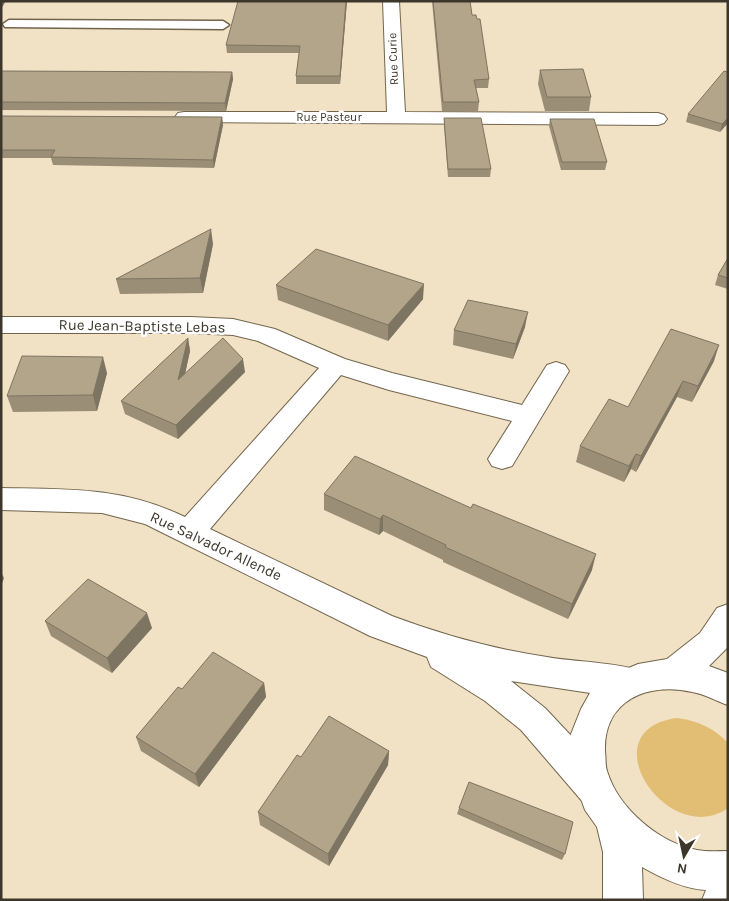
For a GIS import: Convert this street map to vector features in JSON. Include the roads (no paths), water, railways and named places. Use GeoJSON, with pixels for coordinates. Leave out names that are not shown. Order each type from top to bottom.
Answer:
{"type":"FeatureCollection","features":[{"type":"Feature","properties":{"kind":"street","name":"Rue Curie"},"geometry":{"type":"LineString","coordinates":[[391,1],[396,118]]}},
{"type":"Feature","properties":{"kind":"street","name":"Rue Pasteur"},"geometry":{"type":"LineString","coordinates":[[169,117],[658,118]]}},
{"type":"Feature","properties":{"kind":"street","name":"Rue Jean-Baptiste Lebas"},"geometry":{"type":"LineString","coordinates":[[1,325],[191,325],[234,327],[266,336],[336,365],[389,382],[528,416]]}},
{"type":"Feature","properties":{"kind":"street"},"geometry":{"type":"LineString","coordinates":[[190,531],[336,365]]}},
{"type":"Feature","properties":{"kind":"street"},"geometry":{"type":"LineString","coordinates":[[502,459],[556,371]]}},
{"type":"Feature","properties":{"kind":"street","name":"Rue Salvador Allende"},"geometry":{"type":"LineString","coordinates":[[1,499],[102,502],[152,514],[418,642]]}},
{"type":"Feature","properties":{"kind":"street"},"geometry":{"type":"LineString","coordinates":[[672,674],[704,652],[721,632],[728,618]]}},
{"type":"Feature","properties":{"kind":"street"},"geometry":{"type":"LineString","coordinates":[[418,642],[537,672],[629,682]]}},
{"type":"Feature","properties":{"kind":"street"},"geometry":{"type":"LineString","coordinates":[[418,642],[514,703],[545,732],[595,788],[614,820],[636,842],[662,858],[692,869],[728,871]]}},
{"type":"Feature","properties":{"kind":"street"},"geometry":{"type":"LineString","coordinates":[[595,788],[588,761],[587,748],[591,724],[602,703],[609,695],[629,682],[650,675],[672,674],[698,678],[728,690]]}},
{"type":"Feature","properties":{"kind":"street"},"geometry":{"type":"LineString","coordinates":[[614,820],[622,852],[623,900]]}},
{"type":"Feature","properties":{"kind":"street"},"geometry":{"type":"LineString","coordinates":[[722,900],[728,894]]}},
{"type":"Feature","properties":{"kind":"lane"},"geometry":{"type":"LineString","coordinates":[[9,24],[223,25]]}}]}
